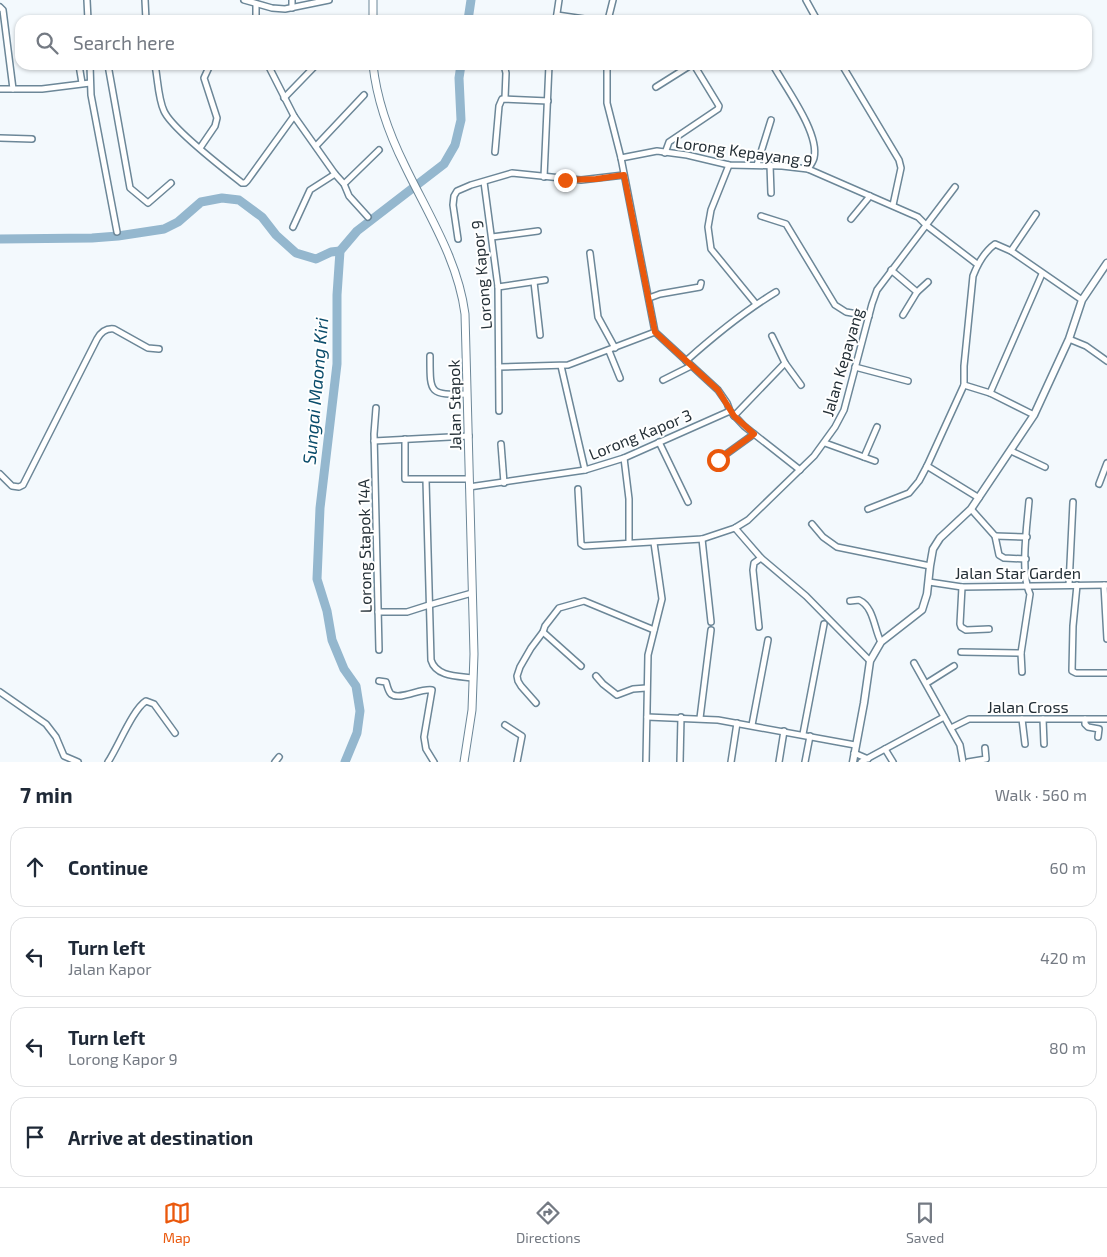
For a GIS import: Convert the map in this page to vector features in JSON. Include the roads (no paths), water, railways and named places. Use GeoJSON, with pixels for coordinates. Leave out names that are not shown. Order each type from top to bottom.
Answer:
{"type":"FeatureCollection","features":[{"type":"Feature","properties":{"kind":"main road"},"geometry":{"type":"LineString","coordinates":[[373,0],[373,15]]}},
{"type":"Feature","properties":{"kind":"main road","name":"Jalan Stapok"},"geometry":{"type":"LineString","coordinates":[[374,70],[384,116],[404,165],[442,238],[464,304],[474,654],[472,710],[464,762]]}},
{"type":"Feature","properties":{"kind":"street"},"geometry":{"type":"LineString","coordinates":[[87,0],[88,15]]}},
{"type":"Feature","properties":{"kind":"street"},"geometry":{"type":"LineString","coordinates":[[145,0],[146,15]]}},
{"type":"Feature","properties":{"kind":"street"},"geometry":{"type":"LineString","coordinates":[[244,0],[278,8],[292,8],[313,1],[329,0]]}},
{"type":"Feature","properties":{"kind":"street"},"geometry":{"type":"LineString","coordinates":[[292,0],[292,8]]}},
{"type":"Feature","properties":{"kind":"street"},"geometry":{"type":"LineString","coordinates":[[557,15],[559,0]]}},
{"type":"Feature","properties":{"kind":"street"},"geometry":{"type":"LineString","coordinates":[[609,15],[613,0]]}},
{"type":"Feature","properties":{"kind":"street"},"geometry":{"type":"LineString","coordinates":[[806,0],[814,15]]}},
{"type":"Feature","properties":{"kind":"street"},"geometry":{"type":"LineString","coordinates":[[256,4],[256,15]]}},
{"type":"Feature","properties":{"kind":"street"},"geometry":{"type":"LineString","coordinates":[[0,7],[3,10],[13,89]]}},
{"type":"Feature","properties":{"kind":"street"},"geometry":{"type":"LineString","coordinates":[[80,70],[82,83]]}},
{"type":"Feature","properties":{"kind":"street"},"geometry":{"type":"LineString","coordinates":[[90,70],[91,95],[117,232]]}},
{"type":"Feature","properties":{"kind":"street"},"geometry":{"type":"LineString","coordinates":[[109,70],[130,188],[148,203],[170,183]]}},
{"type":"Feature","properties":{"kind":"street"},"geometry":{"type":"LineString","coordinates":[[156,70],[168,119],[242,183],[245,184],[294,116]]}},
{"type":"Feature","properties":{"kind":"street"},"geometry":{"type":"LineString","coordinates":[[200,148],[217,118],[204,78],[208,70]]}},
{"type":"Feature","properties":{"kind":"street"},"geometry":{"type":"LineString","coordinates":[[270,70],[294,116],[344,184],[349,196],[368,217]]}},
{"type":"Feature","properties":{"kind":"street"},"geometry":{"type":"LineString","coordinates":[[284,98],[311,70]]}},
{"type":"Feature","properties":{"kind":"street"},"geometry":{"type":"LineString","coordinates":[[505,70],[505,98]]}},
{"type":"Feature","properties":{"kind":"street"},"geometry":{"type":"LineString","coordinates":[[544,177],[550,70]]}},
{"type":"Feature","properties":{"kind":"street"},"geometry":{"type":"LineString","coordinates":[[607,70],[607,103],[621,158],[655,332],[718,390],[734,416],[800,470]]}},
{"type":"Feature","properties":{"kind":"street"},"geometry":{"type":"LineString","coordinates":[[656,87],[684,70]]}},
{"type":"Feature","properties":{"kind":"street"},"geometry":{"type":"LineString","coordinates":[[665,153],[669,142],[718,109],[719,106],[695,70]]}},
{"type":"Feature","properties":{"kind":"street"},"geometry":{"type":"LineString","coordinates":[[776,70],[810,130],[814,145],[814,158],[808,169]]}},
{"type":"Feature","properties":{"kind":"street"},"geometry":{"type":"LineString","coordinates":[[845,70],[901,168],[893,205]]}},
{"type":"Feature","properties":{"kind":"street"},"geometry":{"type":"LineString","coordinates":[[0,89],[42,89],[90,83]]}},
{"type":"Feature","properties":{"kind":"street"},"geometry":{"type":"LineString","coordinates":[[316,146],[364,95]]}},
{"type":"Feature","properties":{"kind":"street"},"geometry":{"type":"LineString","coordinates":[[495,152],[499,106],[502,99],[548,101]]}},
{"type":"Feature","properties":{"kind":"street"},"geometry":{"type":"LineString","coordinates":[[757,165],[771,120]]}},
{"type":"Feature","properties":{"kind":"street"},"geometry":{"type":"LineString","coordinates":[[0,138],[32,139]]}},
{"type":"Feature","properties":{"kind":"street"},"geometry":{"type":"LineString","coordinates":[[344,184],[379,150]]}},
{"type":"Feature","properties":{"kind":"street","name":"Lorong Kepayang 9"},"geometry":{"type":"LineString","coordinates":[[621,158],[657,151],[729,164],[770,165],[808,169],[918,217],[926,226],[977,264]]}},
{"type":"Feature","properties":{"kind":"street"},"geometry":{"type":"LineString","coordinates":[[729,164],[711,210],[708,227],[711,249],[756,304]]}},
{"type":"Feature","properties":{"kind":"street"},"geometry":{"type":"LineString","coordinates":[[770,165],[771,193]]}},
{"type":"Feature","properties":{"kind":"street","name":"Lorong Kapor 9"},"geometry":{"type":"LineString","coordinates":[[458,239],[453,205],[455,193],[471,185],[512,173],[581,180],[624,175]]}},
{"type":"Feature","properties":{"kind":"street"},"geometry":{"type":"LineString","coordinates":[[293,227],[310,190],[335,174]]}},
{"type":"Feature","properties":{"kind":"street","name":"Lorong Kapor 9"},"geometry":{"type":"LineString","coordinates":[[484,182],[498,287],[499,411]]}},
{"type":"Feature","properties":{"kind":"street","name":"Jalan Kepayang"},"geometry":{"type":"LineString","coordinates":[[578,490],[581,544],[584,546],[702,540],[735,528],[748,520],[825,443],[844,410],[877,290],[955,187]]}},
{"type":"Feature","properties":{"kind":"street"},"geometry":{"type":"LineString","coordinates":[[851,219],[870,196]]}},
{"type":"Feature","properties":{"kind":"street"},"geometry":{"type":"LineString","coordinates":[[1011,251],[1036,214]]}},
{"type":"Feature","properties":{"kind":"street"},"geometry":{"type":"LineString","coordinates":[[760,216],[786,224],[835,305],[846,312],[869,316]]}},
{"type":"Feature","properties":{"kind":"street"},"geometry":{"type":"LineString","coordinates":[[492,237],[538,231]]}},
{"type":"Feature","properties":{"kind":"street"},"geometry":{"type":"LineString","coordinates":[[868,508],[909,493],[919,481],[927,466],[964,385],[964,366],[973,276],[977,264],[995,244],[1011,251],[1082,300]]}},
{"type":"Feature","properties":{"kind":"street"},"geometry":{"type":"LineString","coordinates":[[590,254],[598,317],[615,348]]}},
{"type":"Feature","properties":{"kind":"street"},"geometry":{"type":"LineString","coordinates":[[853,762],[870,661],[881,642],[922,610],[926,602],[933,549],[940,538],[971,509],[1034,415],[1069,339],[1082,300],[1107,263]]}},
{"type":"Feature","properties":{"kind":"street"},"geometry":{"type":"LineString","coordinates":[[891,270],[917,292]]}},
{"type":"Feature","properties":{"kind":"street"},"geometry":{"type":"LineString","coordinates":[[990,393],[1042,274]]}},
{"type":"Feature","properties":{"kind":"street"},"geometry":{"type":"LineString","coordinates":[[498,287],[545,280]]}},
{"type":"Feature","properties":{"kind":"street"},"geometry":{"type":"LineString","coordinates":[[534,282],[540,335]]}},
{"type":"Feature","properties":{"kind":"street"},"geometry":{"type":"LineString","coordinates":[[903,315],[917,292],[928,282]]}},
{"type":"Feature","properties":{"kind":"street"},"geometry":{"type":"LineString","coordinates":[[649,298],[660,294],[700,287],[701,283]]}},
{"type":"Feature","properties":{"kind":"street"},"geometry":{"type":"LineString","coordinates":[[686,361],[756,304],[776,292]]}},
{"type":"Feature","properties":{"kind":"street"},"geometry":{"type":"LineString","coordinates":[[0,474],[12,486],[19,487],[23,485],[97,339],[104,330],[114,329],[148,348],[159,348]]}},
{"type":"Feature","properties":{"kind":"street"},"geometry":{"type":"LineString","coordinates":[[499,367],[561,366],[575,363],[655,332]]}},
{"type":"Feature","properties":{"kind":"street"},"geometry":{"type":"LineString","coordinates":[[772,336],[785,363],[801,385]]}},
{"type":"Feature","properties":{"kind":"street"},"geometry":{"type":"LineString","coordinates":[[1069,339],[1086,346],[1107,361]]}},
{"type":"Feature","properties":{"kind":"street"},"geometry":{"type":"LineString","coordinates":[[609,351],[620,378]]}},
{"type":"Feature","properties":{"kind":"street"},"geometry":{"type":"LineString","coordinates":[[430,356],[430,383],[433,389],[444,395],[467,394]]}},
{"type":"Feature","properties":{"kind":"street"},"geometry":{"type":"LineString","coordinates":[[734,416],[785,363]]}},
{"type":"Feature","properties":{"kind":"street"},"geometry":{"type":"LineString","coordinates":[[561,366],[585,470]]}},
{"type":"Feature","properties":{"kind":"street"},"geometry":{"type":"LineString","coordinates":[[663,380],[691,366]]}},
{"type":"Feature","properties":{"kind":"street"},"geometry":{"type":"LineString","coordinates":[[855,367],[908,381]]}},
{"type":"Feature","properties":{"kind":"street"},"geometry":{"type":"LineString","coordinates":[[964,385],[990,393],[1034,415]]}},
{"type":"Feature","properties":{"kind":"street","name":"Lorong Stapok 14A"},"geometry":{"type":"LineString","coordinates":[[376,408],[374,441],[379,650]]}},
{"type":"Feature","properties":{"kind":"street","name":"Lorong Kapor 3"},"geometry":{"type":"LineString","coordinates":[[405,439],[405,479],[504,483],[585,470],[624,458],[730,411]]}},
{"type":"Feature","properties":{"kind":"street"},"geometry":{"type":"LineString","coordinates":[[864,457],[877,427]]}},
{"type":"Feature","properties":{"kind":"street"},"geometry":{"type":"LineString","coordinates":[[718,460],[754,434]]}},
{"type":"Feature","properties":{"kind":"street"},"geometry":{"type":"LineString","coordinates":[[374,441],[468,436]]}},
{"type":"Feature","properties":{"kind":"street"},"geometry":{"type":"LineString","coordinates":[[659,442],[688,502]]}},
{"type":"Feature","properties":{"kind":"street"},"geometry":{"type":"LineString","coordinates":[[825,443],[875,461]]}},
{"type":"Feature","properties":{"kind":"street"},"geometry":{"type":"LineString","coordinates":[[500,444],[504,483]]}},
{"type":"Feature","properties":{"kind":"street"},"geometry":{"type":"LineString","coordinates":[[1011,451],[1044,467]]}},
{"type":"Feature","properties":{"kind":"street"},"geometry":{"type":"LineString","coordinates":[[624,458],[629,499],[629,543]]}},
{"type":"Feature","properties":{"kind":"street"},"geometry":{"type":"LineString","coordinates":[[1099,484],[1107,463]]}},
{"type":"Feature","properties":{"kind":"street"},"geometry":{"type":"LineString","coordinates":[[927,466],[979,498]]}},
{"type":"Feature","properties":{"kind":"street"},"geometry":{"type":"LineString","coordinates":[[426,480],[431,660],[433,667],[440,672],[473,678]]}},
{"type":"Feature","properties":{"kind":"street"},"geometry":{"type":"LineString","coordinates":[[1022,672],[1020,653],[1030,603],[1030,594],[1026,586],[1029,501]]}},
{"type":"Feature","properties":{"kind":"street"},"geometry":{"type":"LineString","coordinates":[[1069,585],[1073,502]]}},
{"type":"Feature","properties":{"kind":"street"},"geometry":{"type":"LineString","coordinates":[[971,509],[995,536],[999,555],[1004,558],[1026,560]]}},
{"type":"Feature","properties":{"kind":"street"},"geometry":{"type":"LineString","coordinates":[[812,524],[837,547],[930,566]]}},
{"type":"Feature","properties":{"kind":"street"},"geometry":{"type":"LineString","coordinates":[[735,528],[761,558],[806,596],[870,661]]}},
{"type":"Feature","properties":{"kind":"street"},"geometry":{"type":"LineString","coordinates":[[995,536],[1027,537]]}},
{"type":"Feature","properties":{"kind":"street"},"geometry":{"type":"LineString","coordinates":[[702,540],[711,622]]}},
{"type":"Feature","properties":{"kind":"street"},"geometry":{"type":"LineString","coordinates":[[646,762],[648,655],[662,599],[654,543]]}},
{"type":"Feature","properties":{"kind":"street"},"geometry":{"type":"LineString","coordinates":[[759,627],[753,570],[754,563],[761,558]]}},
{"type":"Feature","properties":{"kind":"street","name":"Jalan Star Garden"},"geometry":{"type":"LineString","coordinates":[[929,582],[962,587],[1106,585]]}},
{"type":"Feature","properties":{"kind":"street"},"geometry":{"type":"LineString","coordinates":[[1077,585],[1073,626],[1072,671],[1076,674],[1107,673]]}},
{"type":"Feature","properties":{"kind":"street"},"geometry":{"type":"LineString","coordinates":[[1106,585],[1107,639]]}},
{"type":"Feature","properties":{"kind":"street"},"geometry":{"type":"LineString","coordinates":[[962,587],[961,627],[966,630],[989,629]]}},
{"type":"Feature","properties":{"kind":"street"},"geometry":{"type":"LineString","coordinates":[[378,612],[407,612],[472,593]]}},
{"type":"Feature","properties":{"kind":"street"},"geometry":{"type":"LineString","coordinates":[[850,601],[859,600],[864,603],[872,617],[881,642]]}},
{"type":"Feature","properties":{"kind":"street"},"geometry":{"type":"LineString","coordinates":[[536,703],[521,686],[517,676],[520,667],[545,626],[555,611],[561,607],[584,601],[654,630]]}},
{"type":"Feature","properties":{"kind":"street"},"geometry":{"type":"LineString","coordinates":[[803,734],[824,624]]}},
{"type":"Feature","properties":{"kind":"street"},"geometry":{"type":"LineString","coordinates":[[700,718],[711,630]]}},
{"type":"Feature","properties":{"kind":"street"},"geometry":{"type":"LineString","coordinates":[[543,632],[581,666]]}},
{"type":"Feature","properties":{"kind":"street"},"geometry":{"type":"LineString","coordinates":[[752,725],[768,640]]}},
{"type":"Feature","properties":{"kind":"street"},"geometry":{"type":"LineString","coordinates":[[961,652],[1020,653]]}},
{"type":"Feature","properties":{"kind":"street"},"geometry":{"type":"LineString","coordinates":[[914,664],[960,745],[963,762]]}},
{"type":"Feature","properties":{"kind":"street"},"geometry":{"type":"LineString","coordinates":[[926,683],[954,666]]}},
{"type":"Feature","properties":{"kind":"street"},"geometry":{"type":"LineString","coordinates":[[596,676],[617,695],[633,689],[646,688]]}},
{"type":"Feature","properties":{"kind":"street"},"geometry":{"type":"LineString","coordinates":[[379,681],[386,682],[393,695],[411,694],[424,689],[432,690],[424,737],[426,749],[434,762]]}},
{"type":"Feature","properties":{"kind":"street"},"geometry":{"type":"LineString","coordinates":[[0,692],[46,724],[56,737],[64,756],[78,762]]}},
{"type":"Feature","properties":{"kind":"street"},"geometry":{"type":"LineString","coordinates":[[110,762],[135,714],[146,701],[154,704],[175,733]]}},
{"type":"Feature","properties":{"kind":"street"},"geometry":{"type":"LineString","coordinates":[[646,717],[700,718],[752,725],[856,745]]}},
{"type":"Feature","properties":{"kind":"street"},"geometry":{"type":"LineString","coordinates":[[680,762],[681,717]]}},
{"type":"Feature","properties":{"kind":"street"},"geometry":{"type":"LineString","coordinates":[[861,762],[944,717]]}},
{"type":"Feature","properties":{"kind":"street","name":"Jalan Cross"},"geometry":{"type":"LineString","coordinates":[[951,728],[969,719],[1107,719]]}},
{"type":"Feature","properties":{"kind":"street"},"geometry":{"type":"LineString","coordinates":[[1022,719],[1026,744]]}},
{"type":"Feature","properties":{"kind":"street"},"geometry":{"type":"LineString","coordinates":[[1043,719],[1044,744]]}},
{"type":"Feature","properties":{"kind":"street"},"geometry":{"type":"LineString","coordinates":[[1085,719],[1085,724],[1088,727],[1099,729],[1098,737]]}},
{"type":"Feature","properties":{"kind":"street"},"geometry":{"type":"LineString","coordinates":[[731,762],[737,723]]}},
{"type":"Feature","properties":{"kind":"street"},"geometry":{"type":"LineString","coordinates":[[505,725],[522,736],[517,762]]}},
{"type":"Feature","properties":{"kind":"street"},"geometry":{"type":"LineString","coordinates":[[779,762],[784,731]]}},
{"type":"Feature","properties":{"kind":"street"},"geometry":{"type":"LineString","coordinates":[[805,762],[810,736]]}},
{"type":"Feature","properties":{"kind":"street"},"geometry":{"type":"LineString","coordinates":[[968,762],[986,759],[985,748]]}},
{"type":"Feature","properties":{"kind":"street"},"geometry":{"type":"LineString","coordinates":[[886,749],[893,762]]}},
{"type":"Feature","properties":{"kind":"street"},"geometry":{"type":"LineString","coordinates":[[854,753],[868,758]]}},
{"type":"Feature","properties":{"kind":"street"},"geometry":{"type":"LineString","coordinates":[[275,762],[279,757]]}},
{"type":"Feature","properties":{"kind":"waterway","name":"Sungai Maong Kiri"},"geometry":{"type":"LineString","coordinates":[[469,15],[471,0]]}},
{"type":"Feature","properties":{"kind":"waterway","name":"Sungai Maong Kiri"},"geometry":{"type":"LineString","coordinates":[[345,762],[357,733],[360,711],[356,686],[344,669],[332,640],[327,611],[317,579],[320,508],[337,364],[337,295],[340,251],[357,231],[444,164],[455,145],[461,120],[460,70]]}},
{"type":"Feature","properties":{"kind":"waterway"},"geometry":{"type":"LineString","coordinates":[[0,239],[92,238],[164,229],[178,222],[201,202],[222,198],[239,200],[262,217],[276,235],[296,253],[316,259],[331,252],[340,251]]}}]}
